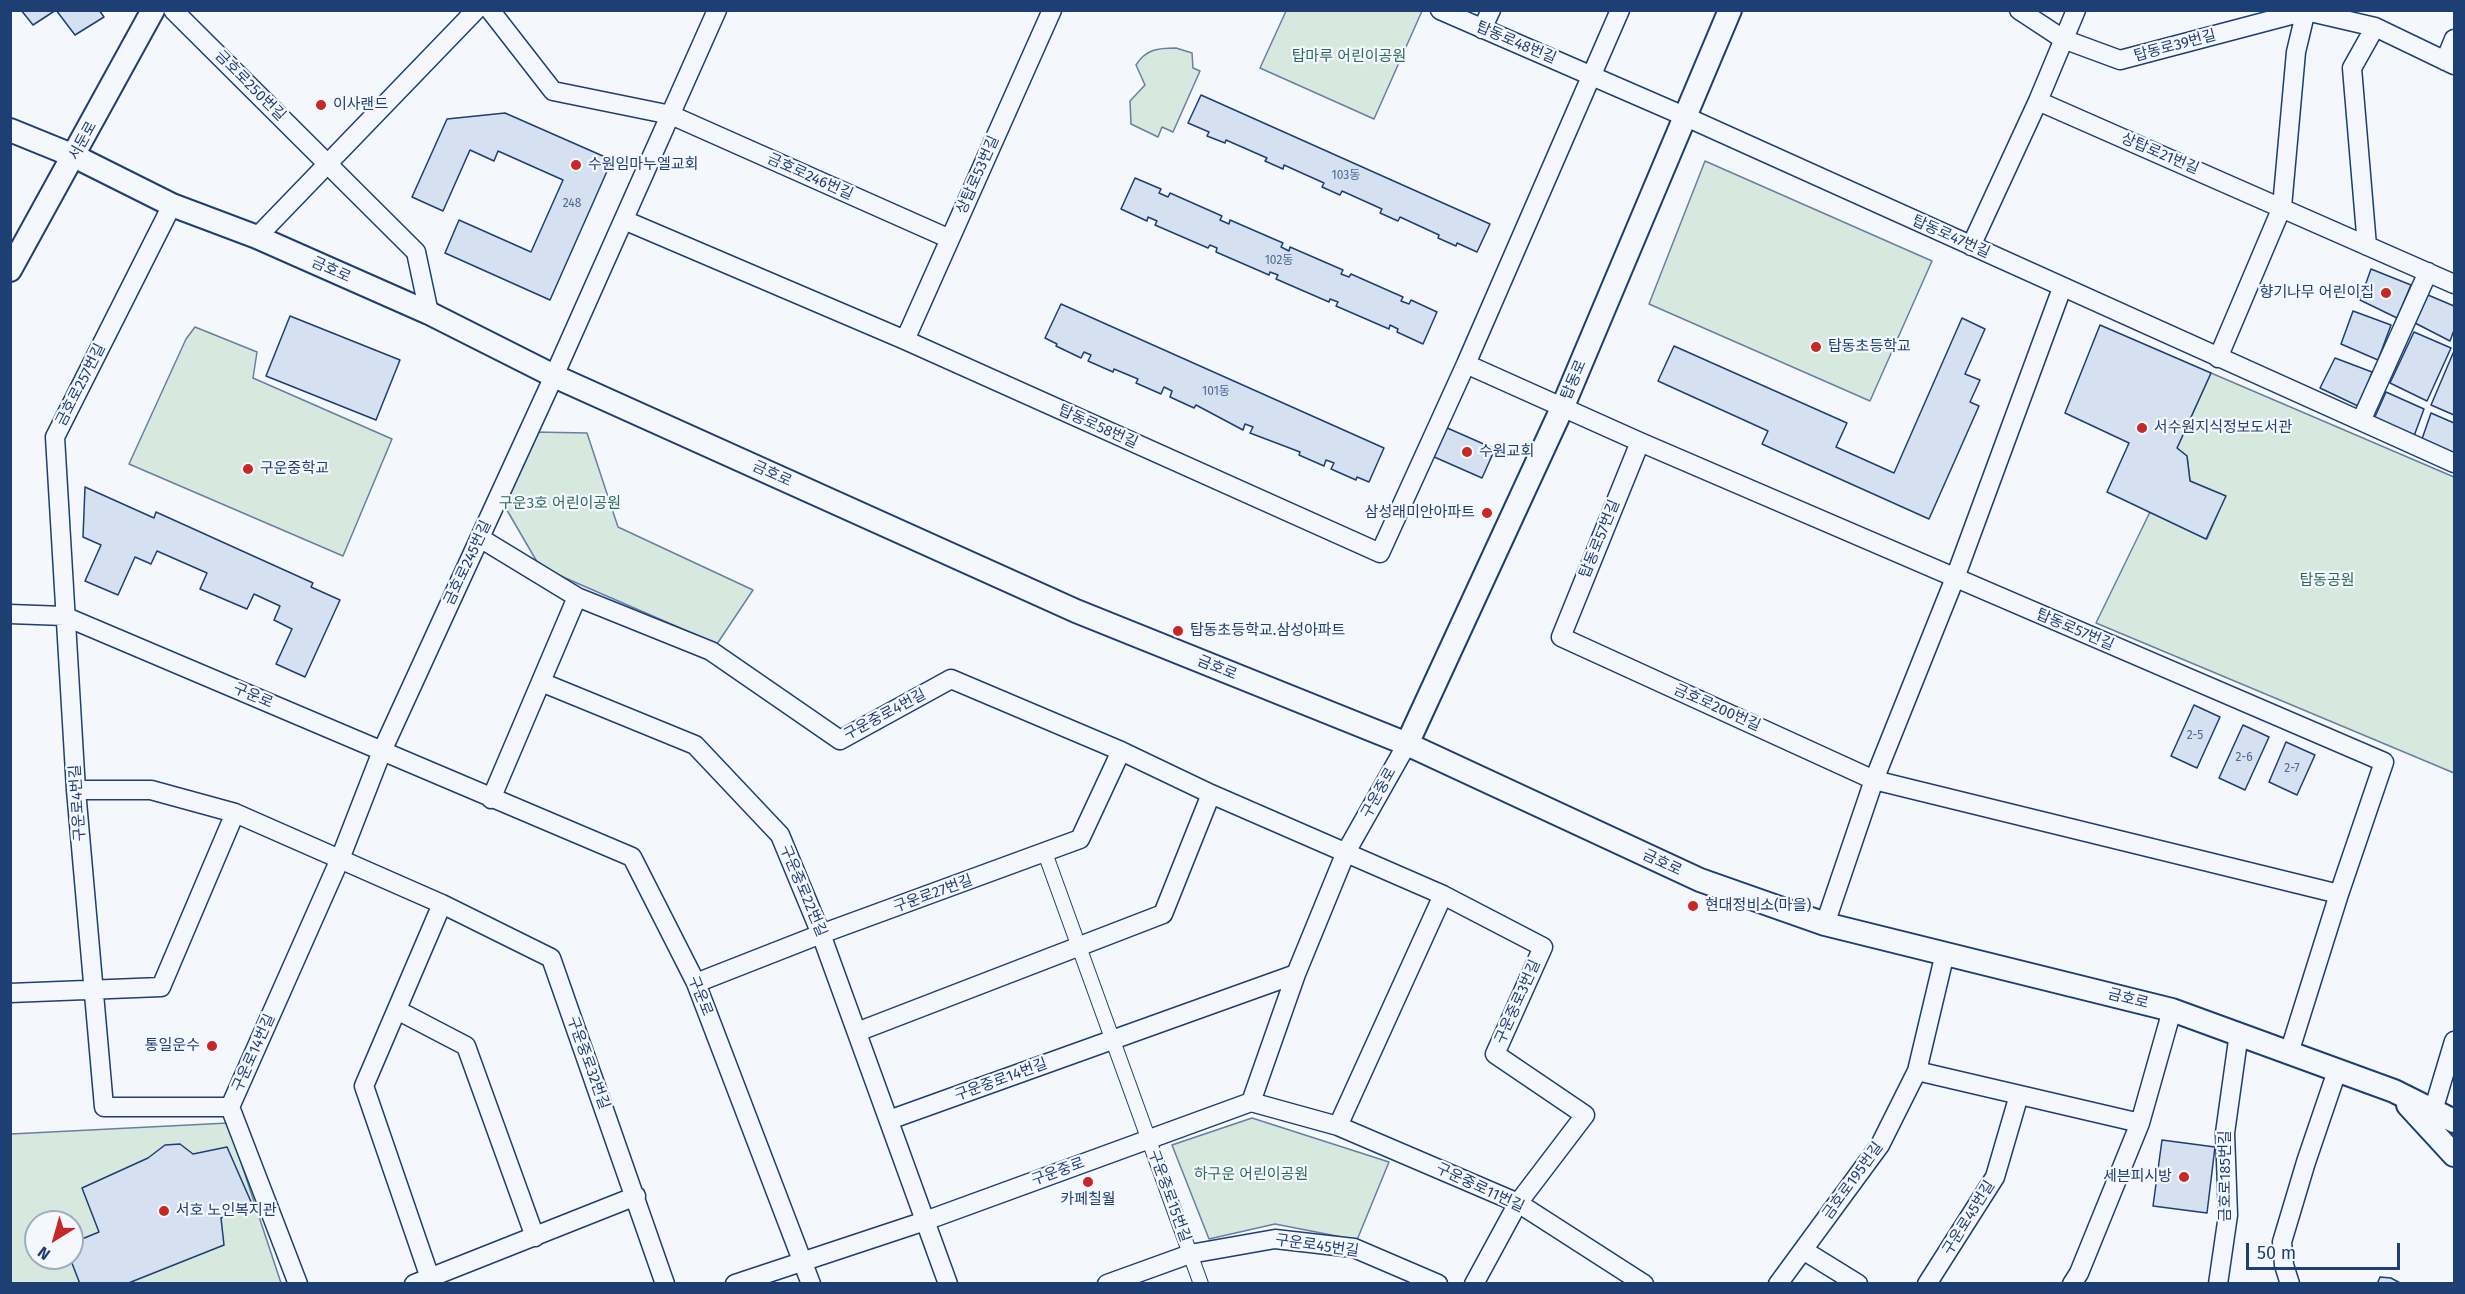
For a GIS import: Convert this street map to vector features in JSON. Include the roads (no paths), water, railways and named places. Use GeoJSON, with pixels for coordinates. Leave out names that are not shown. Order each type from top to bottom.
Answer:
{"type":"FeatureCollection","features":[{"type":"Feature","properties":{"kind":"street","name":"서둔로"},"geometry":{"type":"LineString","coordinates":[[10,270],[153,10]]}},
{"type":"Feature","properties":{"kind":"street","name":"금호로250번길"},"geometry":{"type":"LineString","coordinates":[[173,10],[416,252],[429,313]]}},
{"type":"Feature","properties":{"kind":"street"},"geometry":{"type":"LineString","coordinates":[[257,237],[476,10]]}},
{"type":"Feature","properties":{"kind":"street","name":"금호로246번길"},"geometry":{"type":"LineString","coordinates":[[490,10],[553,92],[671,115],[950,239]]}},
{"type":"Feature","properties":{"kind":"street"},"geometry":{"type":"LineString","coordinates":[[554,376],[717,10]]}},
{"type":"Feature","properties":{"kind":"street","name":"상탑로53번길"},"geometry":{"type":"LineString","coordinates":[[905,340],[1052,10]]}},
{"type":"Feature","properties":{"kind":"street","name":"탑동로48번길"},"geometry":{"type":"LineString","coordinates":[[1440,10],[1684,116]]}},
{"type":"Feature","properties":{"kind":"street"},"geometry":{"type":"LineString","coordinates":[[1482,29],[1491,10]]}},
{"type":"Feature","properties":{"kind":"street"},"geometry":{"type":"LineString","coordinates":[[1592,76],[1620,10]]}},
{"type":"Feature","properties":{"kind":"street","name":"탑동로"},"geometry":{"type":"LineString","coordinates":[[1407,744],[1563,406],[1730,10]]}},
{"type":"Feature","properties":{"kind":"street","name":"탑동로39번길"},"geometry":{"type":"LineString","coordinates":[[2019,10],[2063,39],[2120,60],[2306,11],[2375,27],[2450,63]]}},
{"type":"Feature","properties":{"kind":"street"},"geometry":{"type":"LineString","coordinates":[[1971,246],[2038,101],[2076,10]]}},
{"type":"Feature","properties":{"kind":"street"},"geometry":{"type":"LineString","coordinates":[[2218,358],[2282,207],[2296,52],[2306,11]]}},
{"type":"Feature","properties":{"kind":"street"},"geometry":{"type":"LineString","coordinates":[[2367,246],[2352,68],[2375,27]]}},
{"type":"Feature","properties":{"kind":"street"},"geometry":{"type":"LineString","coordinates":[[2450,63],[2454,39]]}},
{"type":"Feature","properties":{"kind":"street","name":"탑동로58번길"},"geometry":{"type":"LineString","coordinates":[[624,220],[905,340],[1380,553],[1466,364],[1592,76]]}},
{"type":"Feature","properties":{"kind":"street","name":"상탑로21번길"},"geometry":{"type":"LineString","coordinates":[[2038,101],[2282,207]]}},
{"type":"Feature","properties":{"kind":"street","name":"탑동로47번길"},"geometry":{"type":"LineString","coordinates":[[1684,116],[2454,463]]}},
{"type":"Feature","properties":{"kind":"street","name":"금호로"},"geometry":{"type":"LineString","coordinates":[[10,130],[74,156],[172,205],[257,237],[429,313],[554,376],[1076,611],[1407,744],[1700,880],[1825,924],[2172,1010],[2394,1091],[2454,1121]]}},
{"type":"Feature","properties":{"kind":"street","name":"금호로257번길"},"geometry":{"type":"LineString","coordinates":[[64,616],[55,437],[172,205]]}},
{"type":"Feature","properties":{"kind":"street"},"geometry":{"type":"LineString","coordinates":[[2282,207],[2367,246],[2454,281]]}},
{"type":"Feature","properties":{"kind":"street"},"geometry":{"type":"LineString","coordinates":[[2361,421],[2428,272]]}},
{"type":"Feature","properties":{"kind":"street"},"geometry":{"type":"LineString","coordinates":[[1825,924],[1874,780],[1955,578],[2062,288]]}},
{"type":"Feature","properties":{"kind":"street"},"geometry":{"type":"LineString","coordinates":[[1466,364],[1563,406]]}},
{"type":"Feature","properties":{"kind":"street","name":"금호로245번길"},"geometry":{"type":"LineString","coordinates":[[382,751],[554,376]]}},
{"type":"Feature","properties":{"kind":"street","name":"탑동로57번길"},"geometry":{"type":"LineString","coordinates":[[1563,406],[1640,442],[2384,762],[2339,894],[2289,1053]]}},
{"type":"Feature","properties":{"kind":"street","name":"탑동로57번길"},"geometry":{"type":"LineString","coordinates":[[1561,637],[1640,442]]}},
{"type":"Feature","properties":{"kind":"street","name":"구운중로4번길"},"geometry":{"type":"LineString","coordinates":[[480,538],[577,597],[711,651],[840,740],[951,679],[1121,751],[1211,794],[1346,852]]}},
{"type":"Feature","properties":{"kind":"street"},"geometry":{"type":"LineString","coordinates":[[491,799],[577,597]]}},
{"type":"Feature","properties":{"kind":"street","name":"구운로"},"geometry":{"type":"LineString","coordinates":[[10,614],[64,616],[632,857],[696,983],[811,1284]]}},
{"type":"Feature","properties":{"kind":"street","name":"구운로4번길"},"geometry":{"type":"LineString","coordinates":[[64,616],[92,990],[104,1107],[230,1107]]}},
{"type":"Feature","properties":{"kind":"street","name":"금호로200번길"},"geometry":{"type":"LineString","coordinates":[[1561,637],[1874,780],[2339,894]]}},
{"type":"Feature","properties":{"kind":"street","name":"구운중로22번길"},"geometry":{"type":"LineString","coordinates":[[541,682],[695,745],[780,835],[821,934],[948,1284]]}},
{"type":"Feature","properties":{"kind":"street","name":"구운중로"},"geometry":{"type":"LineString","coordinates":[[735,1284],[925,1221],[1251,1102],[1296,974],[1346,852],[1407,744]]}},
{"type":"Feature","properties":{"kind":"street","name":"구운로14번길"},"geometry":{"type":"LineString","coordinates":[[298,1284],[230,1107],[340,859],[382,751]]}},
{"type":"Feature","properties":{"kind":"street","name":"구운로27번길"},"geometry":{"type":"LineString","coordinates":[[696,983],[821,934],[1080,839],[1121,751]]}},
{"type":"Feature","properties":{"kind":"street"},"geometry":{"type":"LineString","coordinates":[[76,790],[151,790],[235,813],[340,859]]}},
{"type":"Feature","properties":{"kind":"street"},"geometry":{"type":"LineString","coordinates":[[857,1032],[1163,914],[1211,794]]}},
{"type":"Feature","properties":{"kind":"street"},"geometry":{"type":"LineString","coordinates":[[10,993],[161,987],[235,813]]}},
{"type":"Feature","properties":{"kind":"street","name":"구운중로3번길"},"geometry":{"type":"LineString","coordinates":[[1346,852],[1443,895],[1542,947],[1495,1054],[1586,1115],[1518,1203]]}},
{"type":"Feature","properties":{"kind":"street"},"geometry":{"type":"LineString","coordinates":[[1045,853],[1148,1139]]}},
{"type":"Feature","properties":{"kind":"street","name":"구운중로32번길"},"geometry":{"type":"LineString","coordinates":[[340,859],[442,904],[551,958],[665,1284]]}},
{"type":"Feature","properties":{"kind":"street"},"geometry":{"type":"LineString","coordinates":[[1338,1126],[1443,895]]}},
{"type":"Feature","properties":{"kind":"street"},"geometry":{"type":"LineString","coordinates":[[442,904],[364,1086],[422,1281],[636,1196]]}},
{"type":"Feature","properties":{"kind":"street","name":"금호로195번길"},"geometry":{"type":"LineString","coordinates":[[1778,1284],[1880,1145],[1917,1071],[1945,953]]}},
{"type":"Feature","properties":{"kind":"street"},"geometry":{"type":"LineString","coordinates":[[1113,1040],[1296,974]]}},
{"type":"Feature","properties":{"kind":"street"},"geometry":{"type":"LineString","coordinates":[[397,1010],[466,1046],[535,1237]]}},
{"type":"Feature","properties":{"kind":"street"},"geometry":{"type":"LineString","coordinates":[[2072,1284],[2079,1273],[2140,1123],[2172,1010]]}},
{"type":"Feature","properties":{"kind":"street","name":"금호로185번길"},"geometry":{"type":"LineString","coordinates":[[2218,1284],[2228,1215],[2225,1133],[2239,1033]]}},
{"type":"Feature","properties":{"kind":"street","name":"구운중로14번길"},"geometry":{"type":"LineString","coordinates":[[889,1120],[1113,1040]]}},
{"type":"Feature","properties":{"kind":"street"},"geometry":{"type":"LineString","coordinates":[[2394,1091],[2445,1103],[2454,1041]]}},
{"type":"Feature","properties":{"kind":"street"},"geometry":{"type":"LineString","coordinates":[[1917,1071],[2140,1123]]}},
{"type":"Feature","properties":{"kind":"street"},"geometry":{"type":"LineString","coordinates":[[2290,1284],[2284,1265],[2282,1242],[2337,1071]]}},
{"type":"Feature","properties":{"kind":"street"},"geometry":{"type":"LineString","coordinates":[[2394,1091],[2454,1155]]}},
{"type":"Feature","properties":{"kind":"street","name":"구운로45번길"},"geometry":{"type":"LineString","coordinates":[[1928,1284],[1995,1177],[2019,1095]]}},
{"type":"Feature","properties":{"kind":"street","name":"구운중로11번길"},"geometry":{"type":"LineString","coordinates":[[1251,1102],[1338,1126],[1518,1203],[1644,1284]]}},
{"type":"Feature","properties":{"kind":"street","name":"구운중로15번길"},"geometry":{"type":"LineString","coordinates":[[1148,1139],[1201,1284]]}},
{"type":"Feature","properties":{"kind":"street"},"geometry":{"type":"LineString","coordinates":[[1474,1284],[1518,1203]]}},
{"type":"Feature","properties":{"kind":"street","name":"구운로45번길"},"geometry":{"type":"LineString","coordinates":[[1190,1254],[1275,1239],[1297,1241],[1354,1248],[1438,1284]]}},
{"type":"Feature","properties":{"kind":"street"},"geometry":{"type":"LineString","coordinates":[[1803,1250],[1858,1284]]}},
{"type":"Feature","properties":{"kind":"street","name":"구운중로15번길"},"geometry":{"type":"LineString","coordinates":[[1107,1284],[1190,1254]]}},
{"type":"Feature","properties":{"kind":"place","name":"이사랜드"},"geometry":{"type":"Point","coordinates":[321,105]}},
{"type":"Feature","properties":{"kind":"place","name":"수원임마누엘교회"},"geometry":{"type":"Point","coordinates":[576,165]}},
{"type":"Feature","properties":{"kind":"place","name":"향기나무 어린이집"},"geometry":{"type":"Point","coordinates":[2386,293]}},
{"type":"Feature","properties":{"kind":"place","name":"탑동초등학교"},"geometry":{"type":"Point","coordinates":[1816,347]}},
{"type":"Feature","properties":{"kind":"place","name":"서수원지식정보도서관"},"geometry":{"type":"Point","coordinates":[2142,428]}},
{"type":"Feature","properties":{"kind":"place","name":"수원교회"},"geometry":{"type":"Point","coordinates":[1467,452]}},
{"type":"Feature","properties":{"kind":"place","name":"구운중학교"},"geometry":{"type":"Point","coordinates":[248,469]}},
{"type":"Feature","properties":{"kind":"place","name":"삼성래미안아파트"},"geometry":{"type":"Point","coordinates":[1487,513]}},
{"type":"Feature","properties":{"kind":"place","name":"탑동초등학교.삼성아파트"},"geometry":{"type":"Point","coordinates":[1178,631]}},
{"type":"Feature","properties":{"kind":"place","name":"현대정비소(마을)"},"geometry":{"type":"Point","coordinates":[1693,906]}},
{"type":"Feature","properties":{"kind":"place","name":"통일운수"},"geometry":{"type":"Point","coordinates":[212,1046]}},
{"type":"Feature","properties":{"kind":"place","name":"세븐피시방"},"geometry":{"type":"Point","coordinates":[2184,1177]}},
{"type":"Feature","properties":{"kind":"place","name":"카페칠월"},"geometry":{"type":"Point","coordinates":[1088,1182]}},
{"type":"Feature","properties":{"kind":"place","name":"서호 노인복지관"},"geometry":{"type":"Point","coordinates":[164,1211]}},
{"type":"Feature","properties":{"kind":"park label","name":"탑마루 어린이공원"},"geometry":{"type":"Point","coordinates":[1349,57]}},
{"type":"Feature","properties":{"kind":"park label","name":"구운3호 어린이공원"},"geometry":{"type":"Point","coordinates":[560,504]}},
{"type":"Feature","properties":{"kind":"park label","name":"탑동공원"},"geometry":{"type":"Point","coordinates":[2327,581]}},
{"type":"Feature","properties":{"kind":"park label","name":"하구운 어린이공원"},"geometry":{"type":"Point","coordinates":[1251,1175]}}]}
